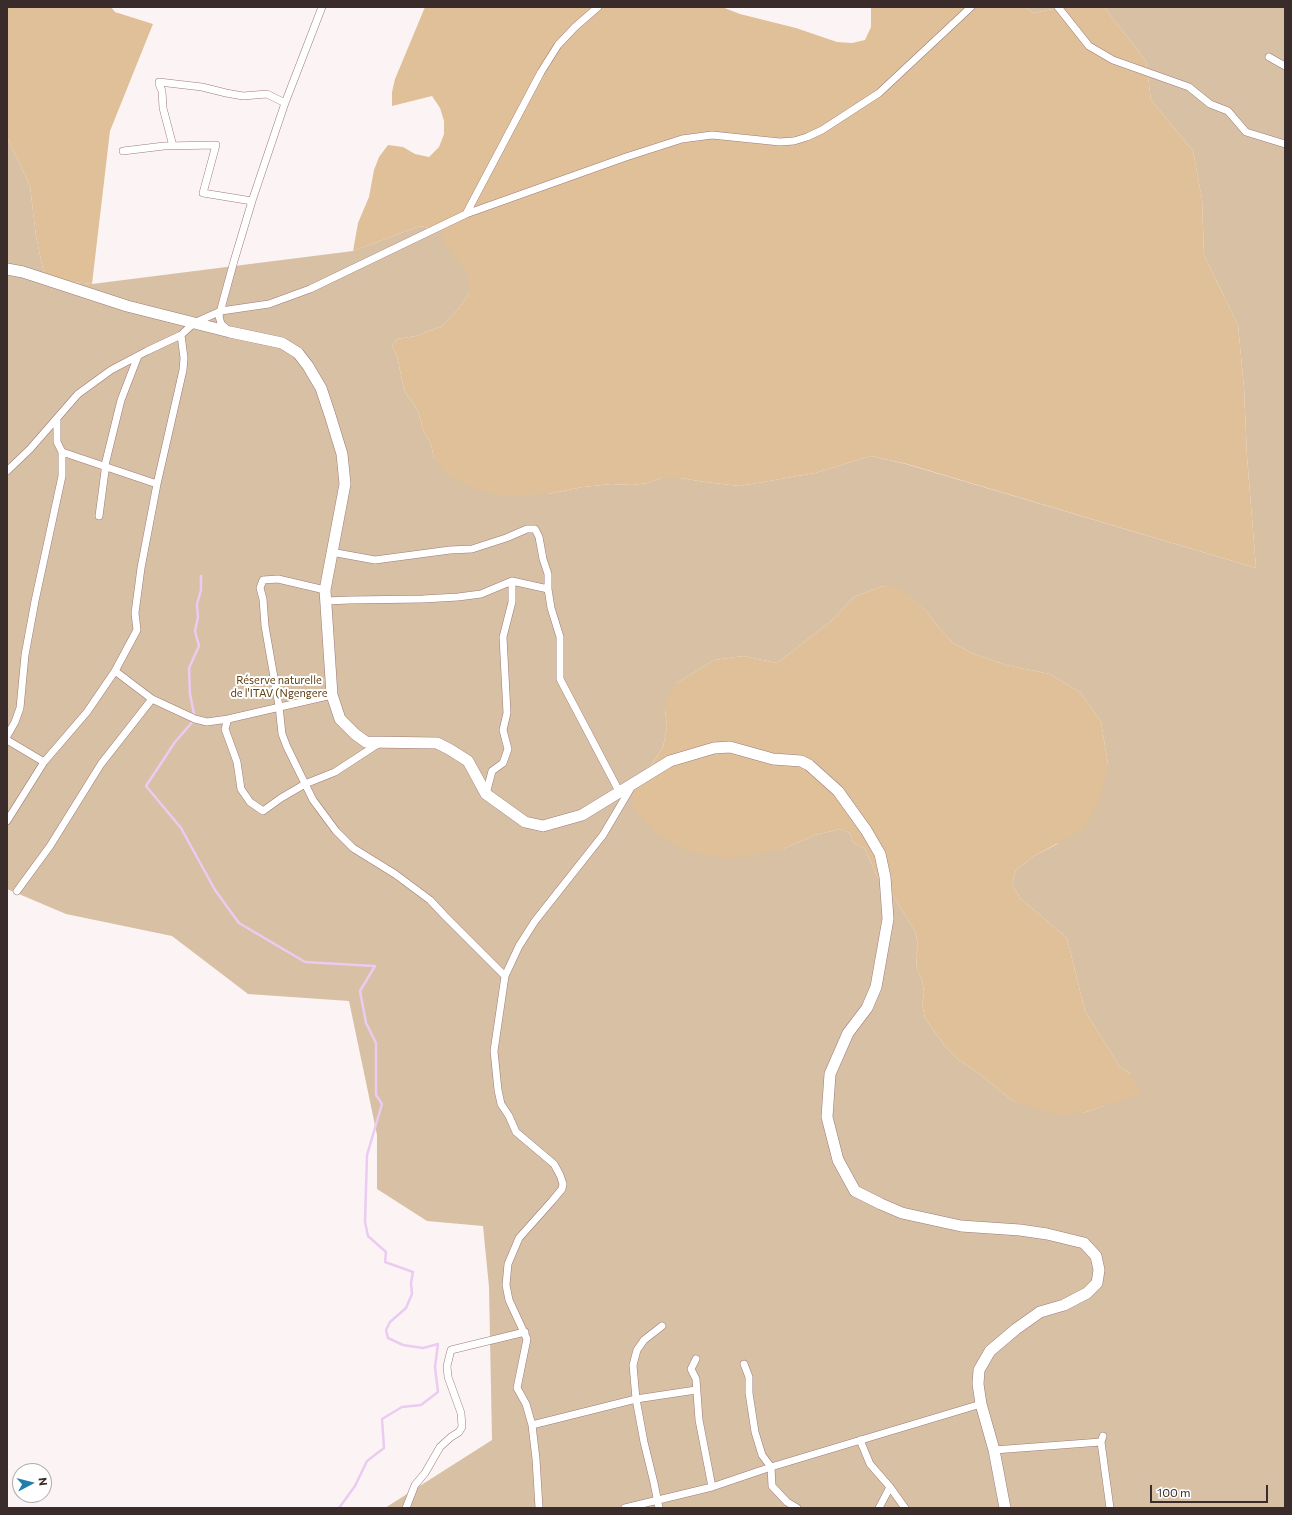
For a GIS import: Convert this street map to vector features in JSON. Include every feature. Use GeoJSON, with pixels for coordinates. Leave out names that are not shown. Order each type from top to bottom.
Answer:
{"type":"FeatureCollection","features":[{"type":"Feature","properties":{"kind":"street"},"geometry":{"type":"LineString","coordinates":[[230,332],[219,321],[234,261],[252,201],[285,103],[322,7]]}},
{"type":"Feature","properties":{"kind":"street"},"geometry":{"type":"LineString","coordinates":[[466,214],[537,79],[558,45],[575,27],[598,7]]}},
{"type":"Feature","properties":{"kind":"street"},"geometry":{"type":"LineString","coordinates":[[7,471],[57,420],[78,394],[111,370],[182,335],[194,323],[221,312],[269,304],[310,289],[466,214],[682,139],[712,135],[780,142],[794,141],[807,137],[822,130],[879,93],[971,7]]}},
{"type":"Feature","properties":{"kind":"street"},"geometry":{"type":"LineString","coordinates":[[1058,7],[1089,46],[1113,60],[1189,87],[1210,104],[1228,111],[1246,132],[1285,144]]}},
{"type":"Feature","properties":{"kind":"street"},"geometry":{"type":"LineString","coordinates":[[1269,57],[1285,66]]}},
{"type":"Feature","properties":{"kind":"street"},"geometry":{"type":"LineString","coordinates":[[173,146],[163,108],[162,90],[159,82],[202,87],[243,96],[268,94],[285,103]]}},
{"type":"Feature","properties":{"kind":"street"},"geometry":{"type":"LineString","coordinates":[[123,151],[173,146],[216,145],[203,193],[252,201]]}},
{"type":"Feature","properties":{"kind":"street"},"geometry":{"type":"LineString","coordinates":[[7,270],[23,272],[127,306],[230,332],[282,343],[298,353],[308,366],[321,388],[342,454],[345,484],[325,590],[332,695],[340,719],[355,734],[366,742],[383,741],[437,743],[468,761],[486,794],[525,822],[543,826],[582,815],[670,761],[714,748],[730,747],[773,759],[801,761],[809,765],[838,791],[866,830],[880,854],[885,878],[888,919],[876,987],[867,1008],[848,1033],[830,1074],[827,1117],[838,1160],[855,1191],[902,1213],[961,1226],[1020,1230],[1084,1243],[1096,1256],[1099,1270],[1097,1283],[1086,1293],[1064,1305],[1040,1312],[1016,1329],[990,1351],[979,1370],[978,1384],[981,1404],[994,1450],[1005,1508]]}},
{"type":"Feature","properties":{"kind":"street"},"geometry":{"type":"LineString","coordinates":[[7,821],[44,762],[87,712],[115,671],[137,630],[135,613],[141,568],[183,370],[184,358],[182,335]]}},
{"type":"Feature","properties":{"kind":"street"},"geometry":{"type":"LineString","coordinates":[[99,516],[105,465],[121,400],[138,356]]}},
{"type":"Feature","properties":{"kind":"street"},"geometry":{"type":"LineString","coordinates":[[7,736],[15,722],[20,708],[26,655],[35,601],[62,476],[62,452],[57,442],[57,420]]}},
{"type":"Feature","properties":{"kind":"street"},"geometry":{"type":"LineString","coordinates":[[62,452],[105,465],[158,484]]}},
{"type":"Feature","properties":{"kind":"street"},"geometry":{"type":"LineString","coordinates":[[332,552],[375,560],[450,550],[472,549],[506,538],[527,529],[535,529],[539,537],[543,559],[548,574],[548,589],[551,608],[560,636],[560,679],[620,793]]}},
{"type":"Feature","properties":{"kind":"street"},"geometry":{"type":"LineString","coordinates":[[325,590],[278,579],[263,580],[260,588],[263,599],[265,626],[279,706],[282,734],[305,784],[322,813],[336,831],[353,848],[395,874],[430,900],[444,916],[505,976]]}},
{"type":"Feature","properties":{"kind":"street"},"geometry":{"type":"LineString","coordinates":[[326,601],[458,597],[481,594],[512,581],[548,589]]}},
{"type":"Feature","properties":{"kind":"street"},"geometry":{"type":"LineString","coordinates":[[486,794],[492,771],[503,763],[508,749],[503,730],[507,713],[503,637],[512,602],[512,581]]}},
{"type":"Feature","properties":{"kind":"street"},"geometry":{"type":"LineString","coordinates":[[115,671],[152,699],[207,722],[228,719],[332,695]]}},
{"type":"Feature","properties":{"kind":"street"},"geometry":{"type":"LineString","coordinates":[[17,891],[50,846],[101,764],[152,699]]}},
{"type":"Feature","properties":{"kind":"street"},"geometry":{"type":"LineString","coordinates":[[228,719],[225,729],[237,762],[241,789],[250,802],[263,811],[281,798],[305,784],[335,772],[383,741]]}},
{"type":"Feature","properties":{"kind":"street"},"geometry":{"type":"LineString","coordinates":[[7,740],[44,762]]}},
{"type":"Feature","properties":{"kind":"street"},"geometry":{"type":"LineString","coordinates":[[539,1508],[532,1425],[526,1404],[517,1388],[527,1339],[509,1300],[506,1285],[508,1264],[519,1238],[552,1202],[562,1189],[563,1184],[554,1164],[516,1132],[509,1116],[501,1104],[494,1051],[505,976],[519,946],[535,921],[603,835],[632,785]]}},
{"type":"Feature","properties":{"kind":"street"},"geometry":{"type":"LineString","coordinates":[[658,1504],[636,1399],[633,1365],[637,1350],[644,1340],[662,1326]]}},
{"type":"Feature","properties":{"kind":"street"},"geometry":{"type":"LineString","coordinates":[[406,1508],[415,1485],[425,1473],[440,1447],[459,1432],[462,1427],[462,1413],[448,1377],[447,1366],[451,1350],[524,1332]]}},
{"type":"Feature","properties":{"kind":"street"},"geometry":{"type":"LineString","coordinates":[[696,1360],[691,1369],[696,1379],[699,1420],[712,1487]]}},
{"type":"Feature","properties":{"kind":"street"},"geometry":{"type":"LineString","coordinates":[[744,1364],[749,1377],[749,1393],[755,1432],[762,1456],[771,1467],[772,1486],[787,1502],[797,1508]]}},
{"type":"Feature","properties":{"kind":"street"},"geometry":{"type":"LineString","coordinates":[[532,1425],[636,1399],[696,1390]]}},
{"type":"Feature","properties":{"kind":"street"},"geometry":{"type":"LineString","coordinates":[[626,1508],[658,1504],[771,1467],[981,1404]]}},
{"type":"Feature","properties":{"kind":"street"},"geometry":{"type":"LineString","coordinates":[[994,1450],[1102,1439],[1110,1508]]}},
{"type":"Feature","properties":{"kind":"street"},"geometry":{"type":"LineString","coordinates":[[860,1440],[870,1464],[890,1487],[905,1508]]}},
{"type":"Feature","properties":{"kind":"street"},"geometry":{"type":"LineString","coordinates":[[880,1508],[890,1487]]}},
{"type":"Feature","properties":{"kind":"green space"},"geometry":{"type":"Polygon","coordinates":[[[1026,7],[1063,7],[1033,13],[1026,7]]]}},
{"type":"Feature","properties":{"kind":"green space","name":"Réserve naturelle de l'ITAV (Ngengere"},"geometry":{"type":"Polygon","coordinates":[[[1104,7],[1285,7],[1285,1508],[385,1508],[492,1440],[489,1287],[483,1226],[427,1221],[377,1189],[377,1135],[349,1001],[248,994],[172,936],[66,914],[7,889],[7,137],[30,186],[36,236],[45,279],[92,284],[353,251],[420,226],[442,231],[470,277],[470,292],[459,308],[442,326],[416,336],[397,339],[392,346],[397,356],[404,390],[418,411],[423,430],[431,444],[434,459],[548,494],[583,487],[612,484],[632,485],[648,483],[662,478],[680,478],[740,486],[815,473],[871,456],[906,464],[1256,568],[1247,456],[1244,388],[1238,325],[1204,255],[1202,199],[1193,151],[1151,100],[1146,61],[1104,7]],[[882,586],[854,597],[830,622],[777,663],[743,656],[714,660],[677,683],[665,710],[667,726],[663,747],[640,782],[783,849],[815,835],[840,829],[850,833],[853,842],[865,849],[877,876],[889,889],[915,931],[918,944],[916,956],[917,969],[922,980],[924,992],[922,1004],[925,1018],[944,1045],[959,1060],[1013,1101],[1083,1113],[1104,1106],[1131,1074],[1120,1067],[1085,1011],[1067,938],[1020,898],[1012,884],[1016,870],[1034,856],[1057,844],[1108,764],[1101,722],[1081,693],[1050,674],[1006,665],[974,654],[953,643],[928,613],[901,590],[882,586]]]}},
{"type":"Feature","properties":{"kind":"shaded area"},"geometry":{"type":"Polygon","coordinates":[[[7,7],[111,7],[115,12],[153,24],[110,131],[92,284],[45,279],[36,236],[30,186],[7,137],[7,7]]]}},
{"type":"Feature","properties":{"kind":"shaded area"},"geometry":{"type":"Polygon","coordinates":[[[425,7],[722,7],[740,14],[796,28],[837,42],[852,43],[865,40],[871,27],[871,7],[1026,7],[1033,13],[1063,7],[1104,7],[1146,61],[1151,100],[1193,151],[1202,199],[1204,255],[1238,325],[1244,388],[1247,456],[1256,568],[907,464],[871,456],[815,473],[740,486],[680,478],[662,478],[648,483],[632,485],[612,484],[583,487],[548,494],[503,496],[472,488],[449,476],[434,459],[431,444],[423,430],[418,411],[404,390],[397,356],[392,346],[397,339],[416,336],[442,326],[459,308],[470,292],[470,277],[444,243],[442,231],[420,226],[353,251],[358,223],[369,197],[374,170],[379,157],[388,145],[403,147],[415,154],[429,157],[439,147],[444,134],[444,121],[440,108],[432,96],[392,106],[392,92],[395,79],[425,7]]]}},
{"type":"Feature","properties":{"kind":"shaded area"},"geometry":{"type":"Polygon","coordinates":[[[882,586],[901,589],[928,613],[953,643],[974,654],[1006,665],[1050,674],[1081,693],[1101,722],[1108,764],[1101,797],[1084,829],[1034,856],[1016,870],[1012,884],[1020,898],[1067,938],[1085,1011],[1120,1067],[1131,1074],[1141,1094],[1083,1113],[1059,1115],[1013,1101],[959,1060],[944,1045],[925,1018],[922,1004],[924,992],[922,980],[917,969],[916,956],[918,944],[915,931],[889,889],[877,876],[865,849],[853,842],[850,833],[840,829],[815,835],[783,849],[739,858],[707,856],[684,850],[667,840],[652,830],[633,808],[632,795],[663,747],[667,726],[665,710],[667,695],[677,683],[714,660],[743,656],[777,663],[830,622],[854,597],[882,586]]]}},
{"type":"Feature","properties":{"kind":"waterway"},"geometry":{"type":"LineString","coordinates":[[201,576],[201,590],[197,604],[198,617],[195,631],[199,646],[189,668],[190,694],[195,719],[175,742],[146,786],[181,828],[215,890],[239,923],[305,962],[374,966]]}},
{"type":"Feature","properties":{"kind":"waterway"},"geometry":{"type":"LineString","coordinates":[[339,1508],[355,1486],[367,1461],[384,1448],[382,1419],[402,1407],[421,1405],[438,1392],[435,1367],[438,1344],[423,1348],[403,1345],[388,1338],[386,1330],[390,1322],[406,1308],[412,1294],[411,1283],[413,1272],[385,1262],[386,1252],[368,1236],[365,1222],[367,1155],[382,1104],[376,1095],[376,1043],[366,1023],[360,991],[375,966]]}}]}
